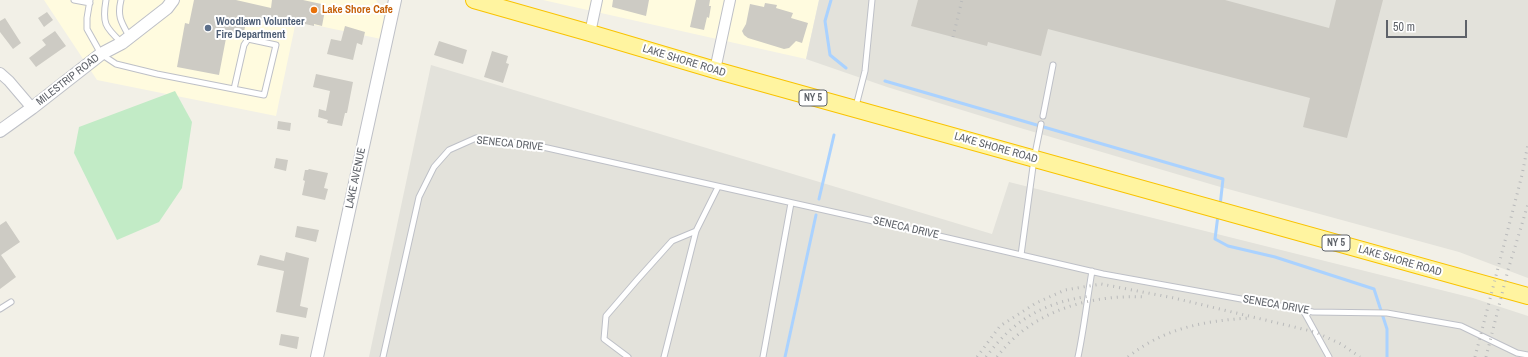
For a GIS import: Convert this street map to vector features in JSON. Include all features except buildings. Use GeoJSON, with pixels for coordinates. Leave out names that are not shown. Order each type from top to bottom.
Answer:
{"type":"FeatureCollection","features":[{"type":"Feature","properties":{"kind":"highway","name":"LAKE SHORE ROAD"},"geometry":{"type":"LineString","coordinates":[[474,0],[715,70],[1523,295]]}},
{"type":"Feature","properties":{"kind":"street","name":"MILESTRIP ROAD"},"geometry":{"type":"LineString","coordinates":[[0,130],[32,108],[101,54],[126,40],[167,8],[173,0]]}},
{"type":"Feature","properties":{"kind":"street","name":"LAKE AVENUE"},"geometry":{"type":"LineString","coordinates":[[317,357],[395,0]]}},
{"type":"Feature","properties":{"kind":"street"},"geometry":{"type":"LineString","coordinates":[[590,33],[597,0]]}},
{"type":"Feature","properties":{"kind":"street"},"geometry":{"type":"LineString","coordinates":[[715,70],[730,0]]}},
{"type":"Feature","properties":{"kind":"street"},"geometry":{"type":"LineString","coordinates":[[0,73],[9,81],[32,108]]}},
{"type":"Feature","properties":{"kind":"lane"},"geometry":{"type":"LineString","coordinates":[[74,0],[90,2],[86,18],[87,29],[101,54],[116,64],[157,74],[264,95],[276,45],[248,40],[244,45],[234,89]]}},
{"type":"Feature","properties":{"kind":"lane"},"geometry":{"type":"LineString","coordinates":[[106,0],[103,14],[104,21],[111,32],[126,40]]}},
{"type":"Feature","properties":{"kind":"lane"},"geometry":{"type":"LineString","coordinates":[[121,0],[119,13],[120,21],[126,40]]}},
{"type":"Feature","properties":{"kind":"lane"},"geometry":{"type":"LineString","coordinates":[[855,109],[865,71],[872,0]]}},
{"type":"Feature","properties":{"kind":"lane"},"geometry":{"type":"LineString","coordinates":[[1043,116],[1053,65]]}},
{"type":"Feature","properties":{"kind":"lane"},"geometry":{"type":"LineString","coordinates":[[1021,255],[1034,159],[1041,124]]}},
{"type":"Feature","properties":{"kind":"lane","name":"SENECA DRIVE"},"geometry":{"type":"LineString","coordinates":[[383,357],[419,197],[434,167],[449,150],[476,138],[534,145],[1092,271],[1313,312],[1387,313],[1461,326],[1517,352],[1528,355]]}},
{"type":"Feature","properties":{"kind":"lane"},"geometry":{"type":"LineString","coordinates":[[664,357],[696,231],[718,187]]}},
{"type":"Feature","properties":{"kind":"lane"},"geometry":{"type":"LineString","coordinates":[[763,357],[791,203]]}},
{"type":"Feature","properties":{"kind":"lane"},"geometry":{"type":"LineString","coordinates":[[628,357],[604,339],[606,316],[672,241],[696,231]]}},
{"type":"Feature","properties":{"kind":"lane"},"geometry":{"type":"LineString","coordinates":[[1078,357],[1085,323],[1087,296],[1092,271]]}},
{"type":"Feature","properties":{"kind":"lane"},"geometry":{"type":"LineString","coordinates":[[0,309],[11,302]]}},
{"type":"Feature","properties":{"kind":"lane"},"geometry":{"type":"LineString","coordinates":[[1303,310],[1329,357]]}},
{"type":"Feature","properties":{"kind":"shaded area"},"geometry":{"type":"Polygon","coordinates":[[[44,0],[376,0],[386,15],[381,39],[296,21],[276,116],[97,80],[44,0]]]}},
{"type":"Feature","properties":{"kind":"shaded area"},"geometry":{"type":"Polygon","coordinates":[[[543,0],[819,0],[806,59],[543,0]]]}},
{"type":"Feature","properties":{"kind":"shaded area"},"geometry":{"type":"Polygon","coordinates":[[[819,0],[1528,0],[1528,278],[1459,252],[1217,186],[1017,127],[887,87],[806,59],[819,0]]]}},
{"type":"Feature","properties":{"kind":"shaded area"},"geometry":{"type":"Polygon","coordinates":[[[431,65],[992,234],[1009,182],[1473,298],[1528,316],[1528,357],[369,357],[431,65]]]}},
{"type":"Feature","properties":{"kind":"green space"},"geometry":{"type":"Polygon","coordinates":[[[175,91],[192,122],[182,188],[159,222],[117,240],[74,153],[79,127],[175,91]]]}},
{"type":"Feature","properties":{"kind":"waterway"},"geometry":{"type":"LineString","coordinates":[[831,0],[825,21],[830,55],[846,68]]}},
{"type":"Feature","properties":{"kind":"waterway"},"geometry":{"type":"LineString","coordinates":[[885,81],[1223,179],[1220,206]]}},
{"type":"Feature","properties":{"kind":"waterway"},"geometry":{"type":"LineString","coordinates":[[819,199],[834,135]]}},
{"type":"Feature","properties":{"kind":"waterway"},"geometry":{"type":"LineString","coordinates":[[785,357],[816,215]]}},
{"type":"Feature","properties":{"kind":"waterway"},"geometry":{"type":"LineString","coordinates":[[1218,215],[1215,239],[1228,246],[1275,257],[1374,289],[1387,329],[1387,357]]}},
{"type":"Feature","properties":{"kind":"railway"},"geometry":{"type":"LineString","coordinates":[[953,37],[962,0]]}},
{"type":"Feature","properties":{"kind":"railway"},"geometry":{"type":"LineString","coordinates":[[1475,357],[1522,175],[1528,144]]}},
{"type":"Feature","properties":{"kind":"railway"},"geometry":{"type":"LineString","coordinates":[[1486,357],[1508,270],[1528,204]]}},
{"type":"Feature","properties":{"kind":"railway"},"geometry":{"type":"LineString","coordinates":[[977,357],[1000,326],[1036,303],[1065,290],[1101,284],[1174,298],[1315,332],[1341,344],[1360,357]]}},
{"type":"Feature","properties":{"kind":"railway"},"geometry":{"type":"LineString","coordinates":[[986,357],[1008,332],[1032,314],[1059,303],[1091,296]]}},
{"type":"Feature","properties":{"kind":"railway"},"geometry":{"type":"LineString","coordinates":[[997,357],[1011,341],[1027,328],[1044,317],[1063,309],[1104,299],[1146,297]]}},
{"type":"Feature","properties":{"kind":"railway"},"geometry":{"type":"LineString","coordinates":[[1128,357],[1156,339],[1185,328],[1216,321],[1249,318]]}},
{"type":"Feature","properties":{"kind":"place","name":"Lake Shore Cafe"},"geometry":{"type":"Point","coordinates":[314,10]}},
{"type":"Feature","properties":{"kind":"place","name":"Woodlawn Volunteer Fire Department"},"geometry":{"type":"Point","coordinates":[208,28]}}]}
